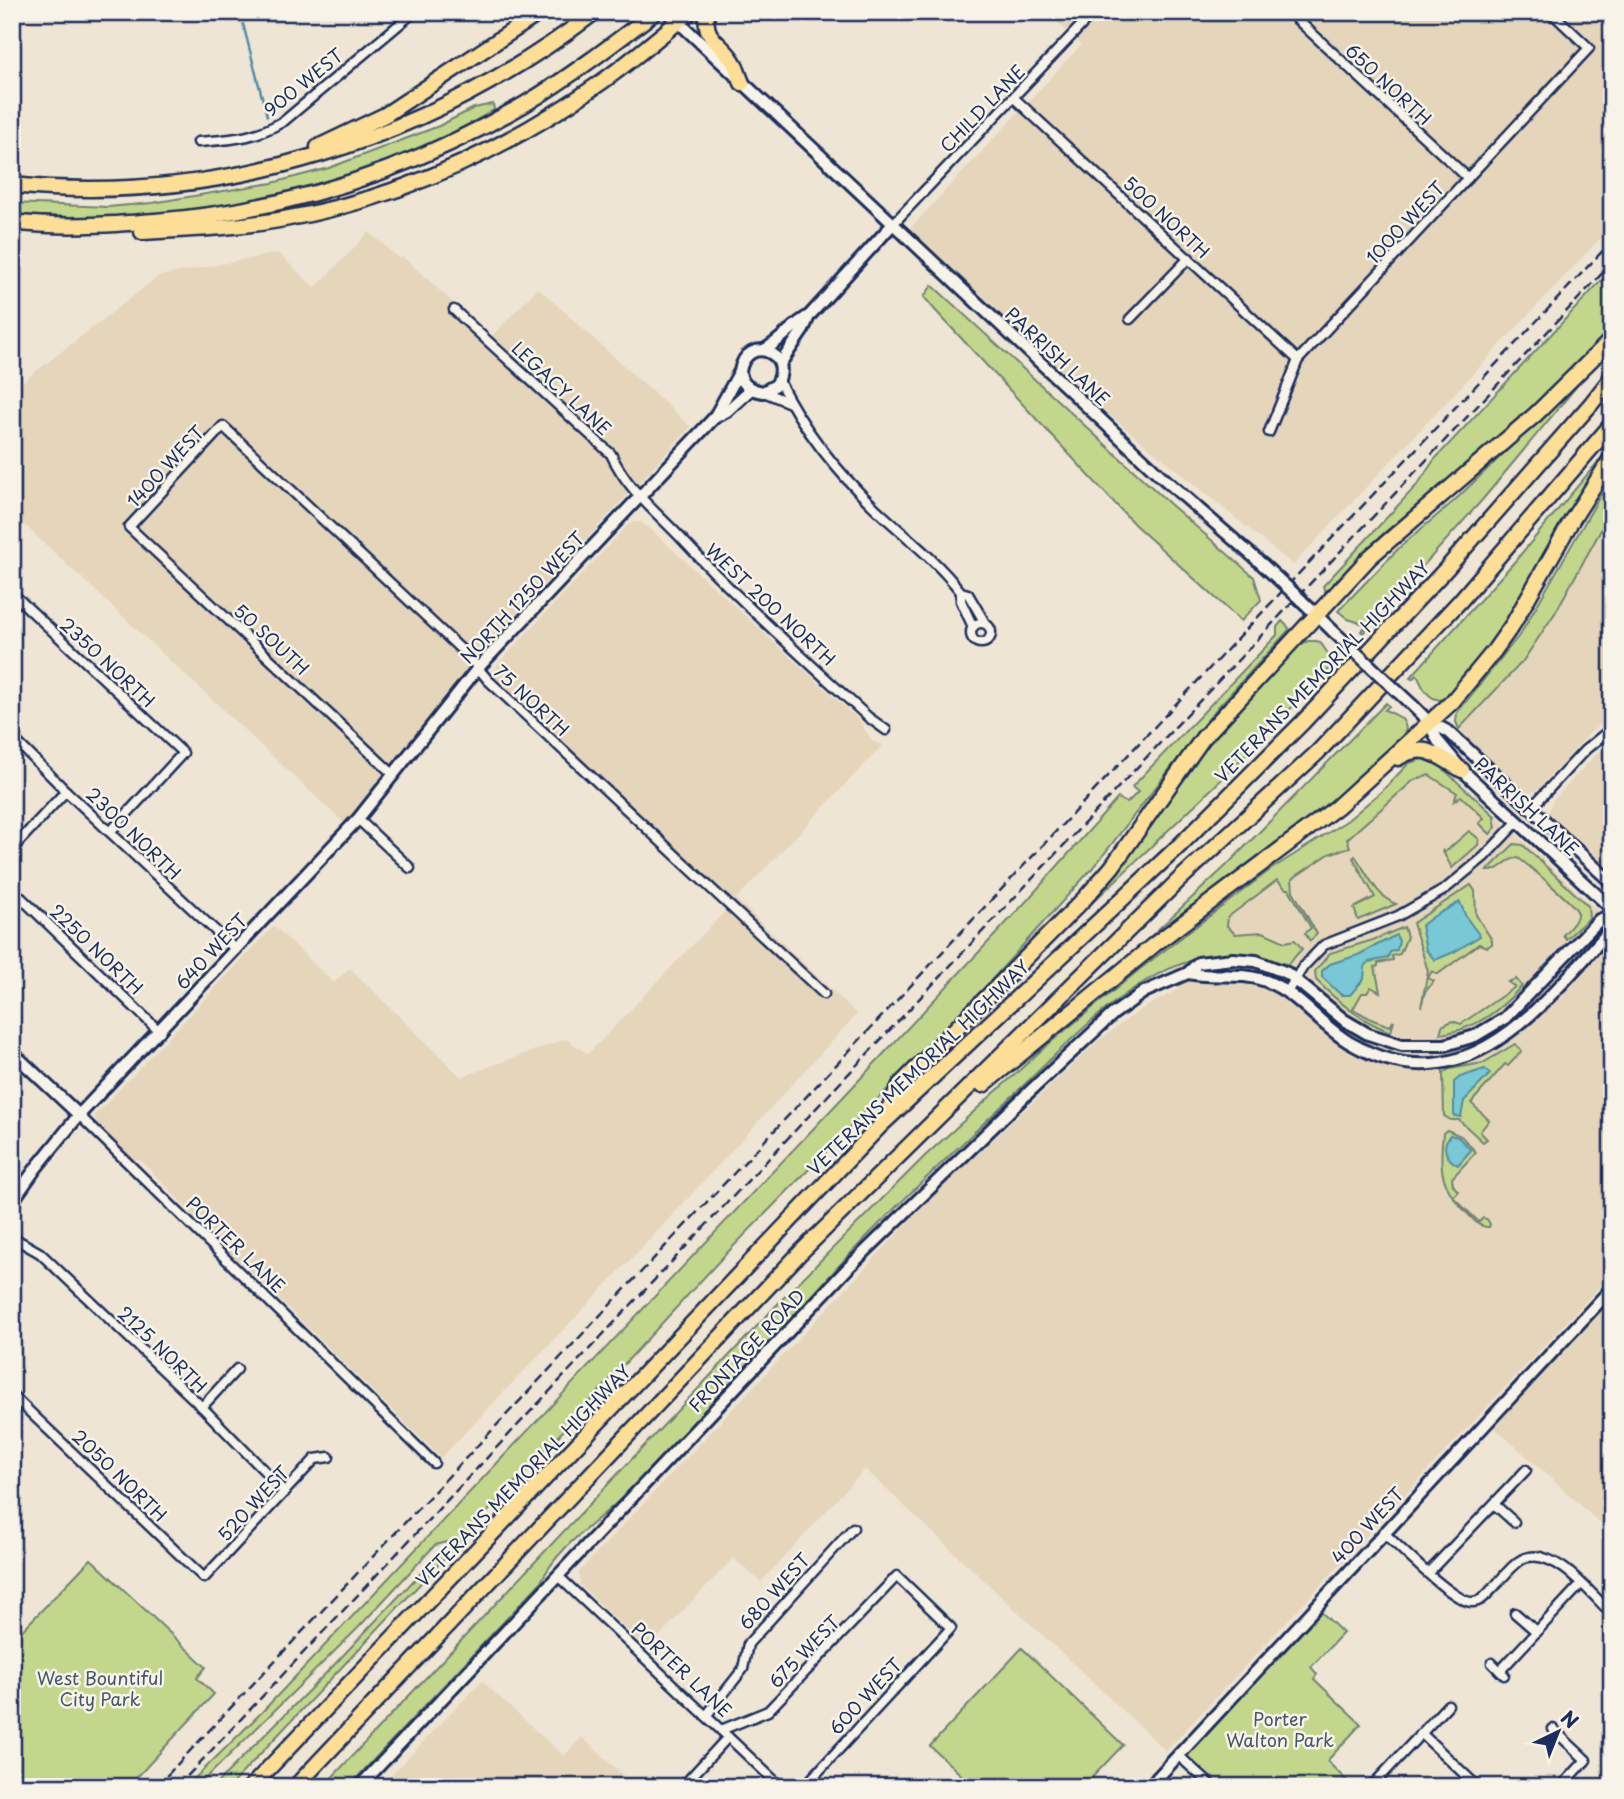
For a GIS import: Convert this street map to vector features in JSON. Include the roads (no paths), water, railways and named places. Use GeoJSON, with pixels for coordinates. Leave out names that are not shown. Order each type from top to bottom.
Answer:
{"type":"FeatureCollection","features":[{"type":"Feature","properties":{"kind":"highway"},"geometry":{"type":"LineString","coordinates":[[228,178],[318,147],[386,115],[541,12]]}},
{"type":"Feature","properties":{"kind":"highway"},"geometry":{"type":"LineString","coordinates":[[12,185],[61,190],[167,186],[228,178],[312,158],[396,128],[449,104],[507,73],[595,12]]}},
{"type":"Feature","properties":{"kind":"highway"},"geometry":{"type":"LineString","coordinates":[[12,222],[100,226],[203,218],[281,203],[343,186],[410,162],[526,103],[655,12]]}},
{"type":"Feature","properties":{"kind":"highway"},"geometry":{"type":"LineString","coordinates":[[100,226],[123,233],[213,228],[279,220],[344,206],[425,179],[475,158],[545,119],[604,80],[673,17],[690,12]]}},
{"type":"Feature","properties":{"kind":"highway"},"geometry":{"type":"LineString","coordinates":[[699,12],[699,28],[716,58]]}},
{"type":"Feature","properties":{"kind":"highway"},"geometry":{"type":"LineString","coordinates":[[707,12],[706,24],[713,41],[733,60],[742,83]]}},
{"type":"Feature","properties":{"kind":"highway"},"geometry":{"type":"LineString","coordinates":[[880,1126],[900,1085],[1085,898],[1127,847],[1203,738],[1317,615],[1390,538],[1535,414],[1612,339]]}},
{"type":"Feature","properties":{"kind":"highway","name":"VETERANS MEMORIAL HIGHWAY"},"geometry":{"type":"LineString","coordinates":[[251,1787],[880,1126],[1180,845],[1303,722],[1447,568],[1612,377]]}},
{"type":"Feature","properties":{"kind":"highway"},"geometry":{"type":"LineString","coordinates":[[295,1787],[790,1263],[1179,880],[1318,752],[1460,601],[1612,425]]}},
{"type":"Feature","properties":{"kind":"highway"},"geometry":{"type":"LineString","coordinates":[[919,1137],[1155,944],[1308,829],[1371,776],[1451,702],[1506,633],[1612,457]]}},
{"type":"Feature","properties":{"kind":"highway"},"geometry":{"type":"LineString","coordinates":[[1308,829],[1332,820],[1396,759],[1411,750],[1430,751],[1462,770]]}},
{"type":"Feature","properties":{"kind":"street","name":"900 WEST"},"geometry":{"type":"LineString","coordinates":[[198,142],[246,138],[285,121],[414,12]]}},
{"type":"Feature","properties":{"kind":"street","name":"CHILD LANE"},"geometry":{"type":"LineString","coordinates":[[892,225],[1094,12]]}},
{"type":"Feature","properties":{"kind":"street","name":"650 NORTH"},"geometry":{"type":"LineString","coordinates":[[1289,12],[1468,178]]}},
{"type":"Feature","properties":{"kind":"street","name":"1000 WEST"},"geometry":{"type":"LineString","coordinates":[[1269,432],[1298,360],[1590,48],[1551,12]]}},
{"type":"Feature","properties":{"kind":"street","name":"PARRISH LANE"},"geometry":{"type":"LineString","coordinates":[[673,17],[1163,478],[1263,565],[1428,721],[1448,732],[1612,883]]}},
{"type":"Feature","properties":{"kind":"street","name":"500 NORTH"},"geometry":{"type":"LineString","coordinates":[[1014,97],[1298,360]]}},
{"type":"Feature","properties":{"kind":"street"},"geometry":{"type":"LineString","coordinates":[[790,403],[764,391],[751,389],[743,382],[740,371],[745,357],[772,346],[795,324],[809,316],[892,225]]}},
{"type":"Feature","properties":{"kind":"street"},"geometry":{"type":"LineString","coordinates":[[1130,319],[1189,258]]}},
{"type":"Feature","properties":{"kind":"street","name":"LEGACY LANE"},"geometry":{"type":"LineString","coordinates":[[454,310],[611,454],[620,474],[639,496]]}},
{"type":"Feature","properties":{"kind":"street"},"geometry":{"type":"LineString","coordinates":[[780,364],[803,330],[809,316]]}},
{"type":"Feature","properties":{"kind":"street"},"geometry":{"type":"LineString","coordinates":[[764,350],[774,355],[782,373],[776,385],[764,391]]}},
{"type":"Feature","properties":{"kind":"street","name":"NORTH 1250 WEST"},"geometry":{"type":"LineString","coordinates":[[367,809],[477,669],[714,418],[740,371]]}},
{"type":"Feature","properties":{"kind":"street"},"geometry":{"type":"LineString","coordinates":[[779,380],[790,403],[848,481],[929,555],[961,592],[968,594],[992,633],[989,640],[976,643],[972,639],[973,626],[961,601],[961,592]]}},
{"type":"Feature","properties":{"kind":"street","name":"NORTH 1250 WEST"},"geometry":{"type":"LineString","coordinates":[[714,418],[727,411],[751,389]]}},
{"type":"Feature","properties":{"kind":"street","name":"1400 WEST"},"geometry":{"type":"LineString","coordinates":[[129,527],[223,426]]}},
{"type":"Feature","properties":{"kind":"street","name":"75 NORTH"},"geometry":{"type":"LineString","coordinates":[[223,426],[468,656],[477,669],[824,994]]}},
{"type":"Feature","properties":{"kind":"street","name":"WEST 200 NORTH"},"geometry":{"type":"LineString","coordinates":[[639,496],[718,576],[868,717],[886,730]]}},
{"type":"Feature","properties":{"kind":"street","name":"50 SOUTH"},"geometry":{"type":"LineString","coordinates":[[129,527],[394,775]]}},
{"type":"Feature","properties":{"kind":"street","name":"2350 NORTH"},"geometry":{"type":"LineString","coordinates":[[12,593],[183,753],[110,832]]}},
{"type":"Feature","properties":{"kind":"street"},"geometry":{"type":"LineString","coordinates":[[973,626],[985,623]]}},
{"type":"Feature","properties":{"kind":"street","name":"PARRISH LANE"},"geometry":{"type":"LineString","coordinates":[[1428,721],[1438,741],[1462,770],[1612,909]]}},
{"type":"Feature","properties":{"kind":"street"},"geometry":{"type":"LineString","coordinates":[[1531,808],[1585,750],[1612,728]]}},
{"type":"Feature","properties":{"kind":"street","name":"2300 NORTH"},"geometry":{"type":"LineString","coordinates":[[12,737],[236,950]]}},
{"type":"Feature","properties":{"kind":"street"},"geometry":{"type":"LineString","coordinates":[[12,849],[66,791]]}},
{"type":"Feature","properties":{"kind":"street","name":"640 WEST"},"geometry":{"type":"LineString","coordinates":[[79,1115],[367,809]]}},
{"type":"Feature","properties":{"kind":"street"},"geometry":{"type":"LineString","coordinates":[[358,819],[410,867]]}},
{"type":"Feature","properties":{"kind":"street"},"geometry":{"type":"LineString","coordinates":[[1287,992],[1303,967],[1324,944],[1398,916],[1444,890],[1483,857],[1518,821]]}},
{"type":"Feature","properties":{"kind":"street","name":"2250 NORTH"},"geometry":{"type":"LineString","coordinates":[[12,889],[160,1031]]}},
{"type":"Feature","properties":{"kind":"street","name":"FRONTAGE ROAD"},"geometry":{"type":"LineString","coordinates":[[359,1787],[827,1290],[984,1135],[1113,1014],[1144,992],[1188,972],[1198,963],[1245,959],[1278,968],[1296,978],[1345,1020],[1375,1037],[1412,1046],[1455,1043],[1475,1037],[1505,1018],[1601,918],[1612,915]]}},
{"type":"Feature","properties":{"kind":"street","name":"FRONTAGE ROAD"},"geometry":{"type":"LineString","coordinates":[[1188,972],[1202,976],[1245,975],[1266,981],[1287,992],[1336,1034],[1373,1054],[1413,1063],[1456,1060],[1488,1048],[1516,1028],[1612,928]]}},
{"type":"Feature","properties":{"kind":"street","name":"PORTER LANE"},"geometry":{"type":"LineString","coordinates":[[12,1052],[434,1463]]}},
{"type":"Feature","properties":{"kind":"street"},"geometry":{"type":"LineString","coordinates":[[12,1202],[79,1115]]}},
{"type":"Feature","properties":{"kind":"street","name":"2125 NORTH"},"geometry":{"type":"LineString","coordinates":[[12,1237],[40,1253],[202,1407],[285,1492]]}},
{"type":"Feature","properties":{"kind":"street","name":"400 WEST"},"geometry":{"type":"LineString","coordinates":[[1149,1787],[1612,1288]]}},
{"type":"Feature","properties":{"kind":"street"},"geometry":{"type":"LineString","coordinates":[[202,1407],[237,1369]]}},
{"type":"Feature","properties":{"kind":"street","name":"2050 NORTH"},"geometry":{"type":"LineString","coordinates":[[12,1395],[204,1578]]}},
{"type":"Feature","properties":{"kind":"street","name":"520 WEST"},"geometry":{"type":"LineString","coordinates":[[204,1578],[315,1459],[329,1457]]}},
{"type":"Feature","properties":{"kind":"street"},"geometry":{"type":"LineString","coordinates":[[1428,1573],[1526,1470]]}},
{"type":"Feature","properties":{"kind":"street"},"geometry":{"type":"LineString","coordinates":[[1494,1504],[1514,1522]]}},
{"type":"Feature","properties":{"kind":"street","name":"680 WEST"},"geometry":{"type":"LineString","coordinates":[[706,1716],[743,1669],[748,1644],[853,1528]]}},
{"type":"Feature","properties":{"kind":"street"},"geometry":{"type":"LineString","coordinates":[[1383,1532],[1461,1600],[1472,1602],[1482,1599],[1523,1558],[1543,1555],[1561,1565],[1612,1614]]}},
{"type":"Feature","properties":{"kind":"street","name":"PORTER LANE"},"geometry":{"type":"LineString","coordinates":[[558,1576],[781,1787]]}},
{"type":"Feature","properties":{"kind":"street","name":"675 WEST"},"geometry":{"type":"LineString","coordinates":[[721,1730],[768,1711],[897,1576],[951,1628]]}},
{"type":"Feature","properties":{"kind":"street"},"geometry":{"type":"LineString","coordinates":[[1492,1663],[1502,1673],[1581,1584]]}},
{"type":"Feature","properties":{"kind":"street"},"geometry":{"type":"LineString","coordinates":[[1515,1613],[1536,1632]]}},
{"type":"Feature","properties":{"kind":"street","name":"600 WEST"},"geometry":{"type":"LineString","coordinates":[[804,1787],[951,1628]]}},
{"type":"Feature","properties":{"kind":"street"},"geometry":{"type":"LineString","coordinates":[[1371,1787],[1448,1705]]}},
{"type":"Feature","properties":{"kind":"street"},"geometry":{"type":"LineString","coordinates":[[1553,1729],[1586,1760],[1561,1787]]}},
{"type":"Feature","properties":{"kind":"street"},"geometry":{"type":"LineString","coordinates":[[1422,1734],[1478,1787]]}},
{"type":"Feature","properties":{"kind":"street"},"geometry":{"type":"LineString","coordinates":[[682,1787],[728,1737]]}},
{"type":"Feature","properties":{"kind":"street"},"geometry":{"type":"LineString","coordinates":[[1178,1755],[1213,1787]]}},
{"type":"Feature","properties":{"kind":"water"},"geometry":{"type":"Polygon","coordinates":[[[1460,902],[1466,917],[1480,936],[1435,960],[1426,950],[1421,926],[1460,902]]]}},
{"type":"Feature","properties":{"kind":"water"},"geometry":{"type":"Polygon","coordinates":[[[1396,935],[1399,941],[1397,950],[1390,952],[1388,958],[1369,962],[1365,967],[1364,979],[1350,995],[1341,995],[1322,977],[1322,971],[1330,964],[1358,955],[1396,935]]]}},
{"type":"Feature","properties":{"kind":"water"},"geometry":{"type":"Polygon","coordinates":[[[1485,1069],[1490,1074],[1464,1101],[1461,1117],[1454,1116],[1454,1082],[1460,1077],[1485,1069]]]}},
{"type":"Feature","properties":{"kind":"water"},"geometry":{"type":"Polygon","coordinates":[[[1450,1135],[1458,1137],[1471,1150],[1458,1165],[1446,1152],[1450,1135]]]}},
{"type":"Feature","properties":{"kind":"waterway"},"geometry":{"type":"LineString","coordinates":[[243,24],[267,116]]}},
{"type":"Feature","properties":{"kind":"railway"},"geometry":{"type":"LineString","coordinates":[[156,1787],[1612,241]]}},
{"type":"Feature","properties":{"kind":"railway"},"geometry":{"type":"LineString","coordinates":[[177,1787],[1612,263]]}},
{"type":"Feature","properties":{"kind":"park label","name":"West Bountiful City Park"},"geometry":{"type":"Point","coordinates":[100,1687]}},
{"type":"Feature","properties":{"kind":"park label","name":"Porter Walton Park"},"geometry":{"type":"Point","coordinates":[1280,1728]}}]}
